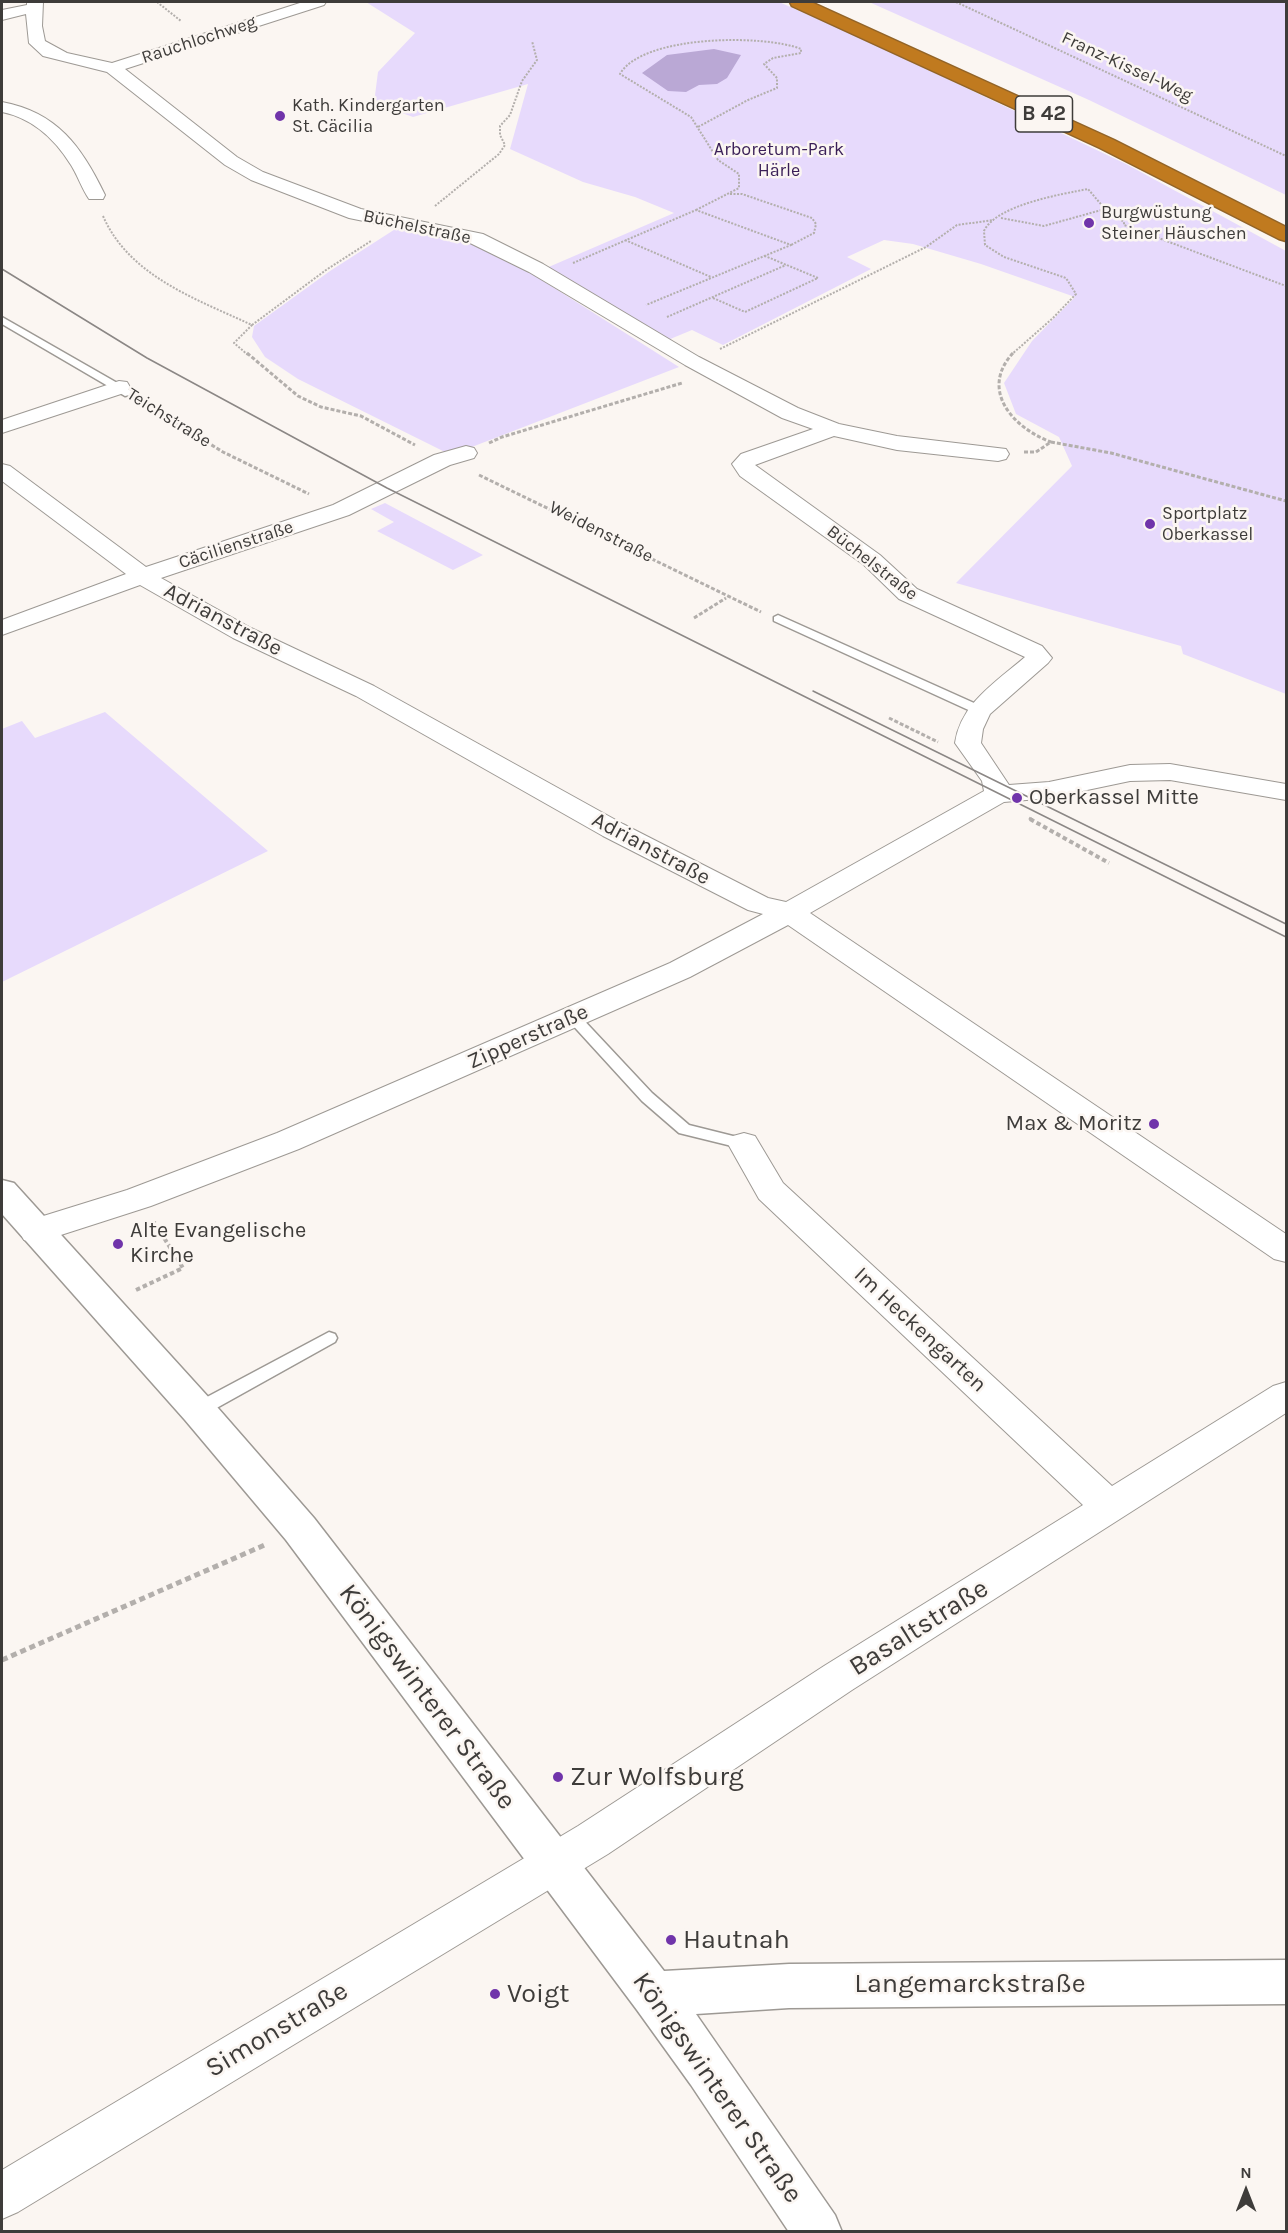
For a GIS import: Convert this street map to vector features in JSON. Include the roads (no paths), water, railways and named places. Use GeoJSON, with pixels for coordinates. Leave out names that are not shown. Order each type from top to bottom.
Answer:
{"type":"FeatureCollection","features":[{"type":"Feature","properties":{"kind":"highway","name":"B 42"},"geometry":{"type":"LineString","coordinates":[[798,2],[1117,149],[1287,235]]}},
{"type":"Feature","properties":{"kind":"main road","name":"Königswinterer Straße"},"geometry":{"type":"LineString","coordinates":[[2,1192],[198,1410],[300,1529],[653,1994],[708,2069],[818,2232]]}},
{"type":"Feature","properties":{"kind":"main road","name":"Langemarckstraße"},"geometry":{"type":"LineString","coordinates":[[653,1994],[789,1986],[1287,1982]]}},
{"type":"Feature","properties":{"kind":"street","name":"Rauchlochweg"},"geometry":{"type":"LineString","coordinates":[[113,68],[318,2]]}},
{"type":"Feature","properties":{"kind":"street","name":"Büchelstraße"},"geometry":{"type":"LineString","coordinates":[[34,5],[37,43],[49,52],[76,61],[113,68],[231,160],[257,176],[356,214],[476,238],[536,268],[692,361],[790,413],[833,429],[897,443],[998,454]]}},
{"type":"Feature","properties":{"kind":"street"},"geometry":{"type":"LineString","coordinates":[[2,15],[34,5]]}},
{"type":"Feature","properties":{"kind":"street"},"geometry":{"type":"LineString","coordinates":[[2,107],[31,114],[55,132],[90,181],[96,195]]}},
{"type":"Feature","properties":{"kind":"street"},"geometry":{"type":"LineString","coordinates":[[2,427],[124,390]]}},
{"type":"Feature","properties":{"kind":"street","name":"Büchelstraße"},"geometry":{"type":"LineString","coordinates":[[833,429],[749,459],[743,464],[748,471],[872,560],[908,594],[939,610],[1034,651],[1039,658],[978,710]]}},
{"type":"Feature","properties":{"kind":"street","name":"Cäcilienstraße"},"geometry":{"type":"LineString","coordinates":[[2,628],[145,575],[341,510],[442,460],[466,453]]}},
{"type":"Feature","properties":{"kind":"street","name":"Adrianstraße"},"geometry":{"type":"LineString","coordinates":[[2,471],[157,585],[242,633],[365,691],[613,830],[758,904],[789,912],[1287,1250]]}},
{"type":"Feature","properties":{"kind":"street"},"geometry":{"type":"LineString","coordinates":[[978,710],[970,729],[968,743],[995,781],[995,796],[1049,790],[1130,773],[1170,772],[1287,792]]}},
{"type":"Feature","properties":{"kind":"street","name":"Zipperstraße"},"geometry":{"type":"LineString","coordinates":[[36,1231],[139,1198],[288,1141],[680,970],[789,912],[995,796]]}},
{"type":"Feature","properties":{"kind":"street","name":"Im Heckengarten"},"geometry":{"type":"LineString","coordinates":[[744,1144],[771,1191],[1110,1506]]}},
{"type":"Feature","properties":{"kind":"street","name":"Basaltstraße"},"geometry":{"type":"LineString","coordinates":[[553,1864],[838,1678],[1287,1396]]}},
{"type":"Feature","properties":{"kind":"street","name":"Simonstraße"},"geometry":{"type":"LineString","coordinates":[[2,2196],[553,1864]]}},
{"type":"Feature","properties":{"kind":"lane","name":"Teichstraße"},"geometry":{"type":"LineString","coordinates":[[2,320],[124,390]]}},
{"type":"Feature","properties":{"kind":"lane"},"geometry":{"type":"LineString","coordinates":[[778,619],[978,710]]}},
{"type":"Feature","properties":{"kind":"lane"},"geometry":{"type":"LineString","coordinates":[[573,1017],[647,1097],[684,1129],[744,1144]]}},
{"type":"Feature","properties":{"kind":"lane"},"geometry":{"type":"LineString","coordinates":[[198,1410],[329,1338]]}},
{"type":"Feature","properties":{"kind":"tram line"},"geometry":{"type":"LineString","coordinates":[[2,269],[147,358],[387,488],[1286,937]]}},
{"type":"Feature","properties":{"kind":"tram line"},"geometry":{"type":"LineString","coordinates":[[813,691],[1286,924]]}},
{"type":"Feature","properties":{"kind":"place","name":"Kath. Kindergarten St. Cäcilia"},"geometry":{"type":"Point","coordinates":[280,116]}},
{"type":"Feature","properties":{"kind":"place","name":"Burgwüstung Steiner Häuschen"},"geometry":{"type":"Point","coordinates":[1089,223]}},
{"type":"Feature","properties":{"kind":"place","name":"Sportplatz Oberkassel"},"geometry":{"type":"Point","coordinates":[1150,524]}},
{"type":"Feature","properties":{"kind":"place","name":"Oberkassel Mitte"},"geometry":{"type":"Point","coordinates":[1017,798]}},
{"type":"Feature","properties":{"kind":"place","name":"Max & Moritz"},"geometry":{"type":"Point","coordinates":[1154,1124]}},
{"type":"Feature","properties":{"kind":"place","name":"Alte Evangelische Kirche"},"geometry":{"type":"Point","coordinates":[118,1244]}},
{"type":"Feature","properties":{"kind":"place","name":"Zur Wolfsburg"},"geometry":{"type":"Point","coordinates":[558,1777]}},
{"type":"Feature","properties":{"kind":"place","name":"Hautnah"},"geometry":{"type":"Point","coordinates":[671,1940]}},
{"type":"Feature","properties":{"kind":"place","name":"Voigt"},"geometry":{"type":"Point","coordinates":[495,1994]}},
{"type":"Feature","properties":{"kind":"park label","name":"Arboretum-Park Härle"},"geometry":{"type":"Point","coordinates":[779,160]}}]}
